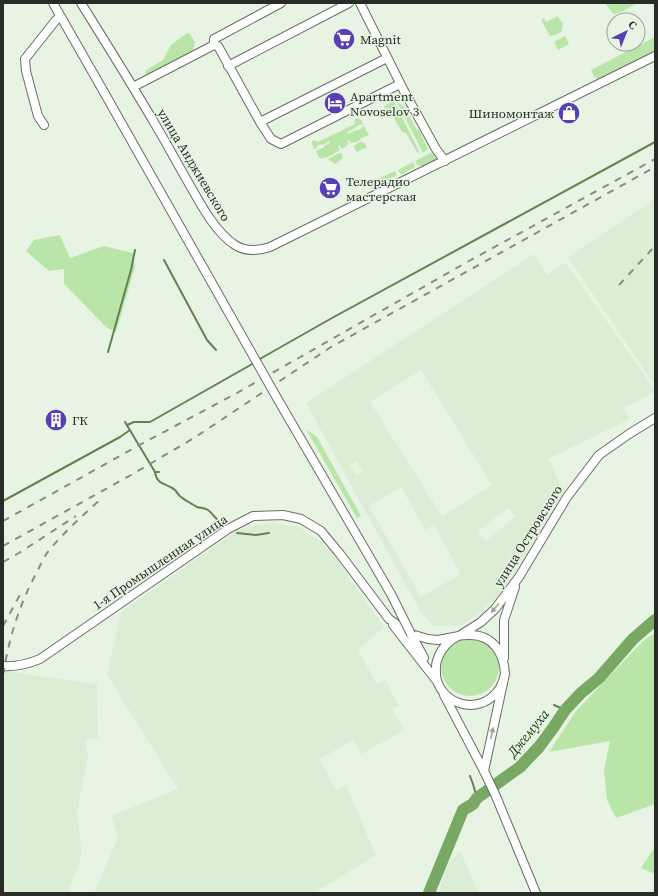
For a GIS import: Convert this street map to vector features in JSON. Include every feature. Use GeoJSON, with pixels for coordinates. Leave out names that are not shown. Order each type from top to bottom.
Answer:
{"type":"FeatureCollection","features":[{"type":"Feature","properties":{"kind":"street"},"geometry":{"type":"LineString","coordinates":[[53,3],[277,398],[391,594],[485,773],[536,893]]}},
{"type":"Feature","properties":{"kind":"street","name":"улица Анджиевского"},"geometry":{"type":"LineString","coordinates":[[81,3],[210,218],[221,232],[235,245],[250,250],[259,250],[270,247],[655,56]]}},
{"type":"Feature","properties":{"kind":"street"},"geometry":{"type":"LineString","coordinates":[[214,45],[214,40],[281,3]]}},
{"type":"Feature","properties":{"kind":"street"},"geometry":{"type":"LineString","coordinates":[[228,66],[348,3]]}},
{"type":"Feature","properties":{"kind":"street"},"geometry":{"type":"LineString","coordinates":[[360,3],[400,84],[436,149],[445,161]]}},
{"type":"Feature","properties":{"kind":"street"},"geometry":{"type":"LineString","coordinates":[[44,125],[38,116],[26,71],[25,59],[60,16]]}},
{"type":"Feature","properties":{"kind":"street"},"geometry":{"type":"LineString","coordinates":[[133,88],[214,45]]}},
{"type":"Feature","properties":{"kind":"street"},"geometry":{"type":"LineString","coordinates":[[214,45],[218,46],[228,66],[271,139],[281,144],[400,84]]}},
{"type":"Feature","properties":{"kind":"street"},"geometry":{"type":"LineString","coordinates":[[260,122],[387,58]]}},
{"type":"Feature","properties":{"kind":"street","name":"улица Островского"},"geometry":{"type":"LineString","coordinates":[[411,634],[438,640],[459,636],[481,622],[494,609],[519,577],[567,497],[599,455],[628,434],[655,418]]}},
{"type":"Feature","properties":{"kind":"street","name":"1-я Промышленная улица"},"geometry":{"type":"LineString","coordinates":[[3,666],[25,665],[40,659],[228,528],[253,516],[283,515],[301,519],[321,531],[389,619],[411,634]]}},
{"type":"Feature","properties":{"kind":"street"},"geometry":{"type":"LineString","coordinates":[[485,773],[505,670],[504,620],[519,577]]}},
{"type":"Feature","properties":{"kind":"street"},"geometry":{"type":"LineString","coordinates":[[389,619],[438,685],[448,697],[460,704],[481,704],[497,692],[501,686],[505,670],[501,654],[492,643],[480,637],[473,635],[459,636],[448,643],[439,654],[435,667],[438,685]]}},
{"type":"Feature","properties":{"kind":"shaded area"},"geometry":{"type":"Polygon","coordinates":[[[655,199],[655,386],[568,257],[655,199]]]}},
{"type":"Feature","properties":{"kind":"shaded area"},"geometry":{"type":"Polygon","coordinates":[[[534,254],[547,275],[565,262],[655,390],[655,392],[624,408],[630,419],[548,459],[564,491],[498,598],[462,625],[433,626],[420,611],[306,403],[534,254]],[[421,370],[370,402],[442,516],[492,485],[421,370]],[[357,461],[350,465],[356,475],[363,472],[357,461]],[[401,487],[369,506],[421,597],[461,574],[434,525],[425,530],[401,487]],[[508,508],[478,531],[486,542],[515,516],[508,508]]]}},
{"type":"Feature","properties":{"kind":"shaded area"},"geometry":{"type":"Polygon","coordinates":[[[273,523],[299,527],[322,542],[337,558],[384,627],[358,650],[377,684],[385,680],[399,705],[392,709],[405,730],[361,754],[353,740],[320,759],[336,790],[346,785],[376,855],[314,893],[94,893],[118,837],[111,816],[178,789],[107,675],[121,612],[238,530],[273,523]]]}},
{"type":"Feature","properties":{"kind":"shaded area"},"geometry":{"type":"Polygon","coordinates":[[[3,671],[97,684],[98,738],[85,740],[88,756],[77,813],[82,855],[68,893],[3,893],[3,671]]]}},
{"type":"Feature","properties":{"kind":"shaded area"},"geometry":{"type":"Polygon","coordinates":[[[460,851],[479,893],[438,893],[446,867],[460,851]]]}},
{"type":"Feature","properties":{"kind":"green space"},"geometry":{"type":"Polygon","coordinates":[[[605,3],[636,4],[621,12],[612,12],[605,3]]]}},
{"type":"Feature","properties":{"kind":"green space"},"geometry":{"type":"Polygon","coordinates":[[[558,16],[563,24],[562,31],[556,35],[550,36],[541,20],[544,18],[546,22],[558,16]]]}},
{"type":"Feature","properties":{"kind":"green space"},"geometry":{"type":"Polygon","coordinates":[[[187,33],[190,34],[195,42],[193,53],[145,78],[146,70],[163,60],[171,45],[187,33]]]}},
{"type":"Feature","properties":{"kind":"green space"},"geometry":{"type":"Polygon","coordinates":[[[565,36],[569,44],[558,50],[554,42],[565,36]]]}},
{"type":"Feature","properties":{"kind":"green space"},"geometry":{"type":"Polygon","coordinates":[[[655,37],[655,53],[604,78],[598,80],[594,76],[591,70],[626,52],[646,52],[646,42],[655,37]]]}},
{"type":"Feature","properties":{"kind":"green space"},"geometry":{"type":"Polygon","coordinates":[[[396,100],[405,108],[417,130],[419,130],[428,149],[423,153],[396,100]]]}},
{"type":"Feature","properties":{"kind":"green space"},"geometry":{"type":"Polygon","coordinates":[[[394,101],[420,153],[417,152],[406,133],[402,132],[388,108],[385,109],[384,106],[394,101]]]}},
{"type":"Feature","properties":{"kind":"green space"},"geometry":{"type":"Polygon","coordinates":[[[357,118],[361,120],[363,124],[347,132],[348,134],[356,130],[357,131],[364,126],[369,135],[354,143],[351,143],[349,140],[347,141],[349,144],[342,149],[339,145],[340,150],[332,155],[319,158],[316,151],[330,143],[329,141],[323,145],[317,146],[317,148],[314,149],[312,141],[315,140],[318,142],[355,124],[354,120],[357,118]]]}},
{"type":"Feature","properties":{"kind":"green space"},"geometry":{"type":"Polygon","coordinates":[[[361,141],[362,143],[364,142],[367,147],[357,152],[354,147],[361,141]]]}},
{"type":"Feature","properties":{"kind":"green space"},"geometry":{"type":"Polygon","coordinates":[[[433,152],[436,157],[435,161],[422,168],[420,165],[418,166],[415,161],[433,152]]]}},
{"type":"Feature","properties":{"kind":"green space"},"geometry":{"type":"Polygon","coordinates":[[[341,153],[343,158],[335,164],[328,159],[341,153]]]}},
{"type":"Feature","properties":{"kind":"green space"},"geometry":{"type":"Polygon","coordinates":[[[413,162],[415,167],[401,175],[398,170],[413,162]]]}},
{"type":"Feature","properties":{"kind":"green space"},"geometry":{"type":"Polygon","coordinates":[[[395,171],[397,175],[371,189],[374,181],[395,171]]]}},
{"type":"Feature","properties":{"kind":"green space"},"geometry":{"type":"Polygon","coordinates":[[[60,235],[70,258],[104,246],[133,253],[135,267],[116,332],[107,328],[64,284],[64,269],[49,271],[26,251],[34,240],[60,235]]]}},
{"type":"Feature","properties":{"kind":"green space"},"geometry":{"type":"Polygon","coordinates":[[[306,429],[317,437],[361,516],[357,518],[306,429]]]}},
{"type":"Feature","properties":{"kind":"green space"},"geometry":{"type":"Polygon","coordinates":[[[655,633],[655,804],[616,818],[607,800],[604,770],[610,741],[549,752],[576,711],[643,641],[655,633]]]}},
{"type":"Feature","properties":{"kind":"green space"},"geometry":{"type":"Polygon","coordinates":[[[470,638],[481,640],[494,651],[497,656],[499,667],[497,678],[486,691],[481,694],[470,696],[459,694],[446,683],[443,678],[441,667],[443,656],[454,643],[459,640],[470,638]]]}},
{"type":"Feature","properties":{"kind":"green space"},"geometry":{"type":"Polygon","coordinates":[[[655,847],[655,874],[641,868],[655,847]]]}},
{"type":"Feature","properties":{"kind":"waterway"},"geometry":{"type":"LineString","coordinates":[[258,360],[655,142]]}},
{"type":"Feature","properties":{"kind":"waterway"},"geometry":{"type":"LineString","coordinates":[[108,352],[131,270],[135,250]]}},
{"type":"Feature","properties":{"kind":"waterway"},"geometry":{"type":"LineString","coordinates":[[164,260],[207,340],[216,350]]}},
{"type":"Feature","properties":{"kind":"waterway"},"geometry":{"type":"LineString","coordinates":[[127,425],[134,422],[150,422],[254,363]]}},
{"type":"Feature","properties":{"kind":"waterway"},"geometry":{"type":"LineString","coordinates":[[125,422],[155,472],[159,472]]}},
{"type":"Feature","properties":{"kind":"waterway"},"geometry":{"type":"LineString","coordinates":[[3,501],[120,437],[130,430]]}},
{"type":"Feature","properties":{"kind":"waterway"},"geometry":{"type":"LineString","coordinates":[[155,472],[156,477],[160,482],[172,488],[180,496],[196,506],[208,510],[218,520],[225,524]]}},
{"type":"Feature","properties":{"kind":"waterway"},"geometry":{"type":"LineString","coordinates":[[237,533],[256,535],[269,533]]}},
{"type":"Feature","properties":{"kind":"waterway","name":"Джемуха"},"geometry":{"type":"LineString","coordinates":[[429,893],[463,810],[473,804],[477,798],[520,767],[539,747],[565,710],[581,693],[599,678],[633,639],[655,620]]}},
{"type":"Feature","properties":{"kind":"waterway"},"geometry":{"type":"LineString","coordinates":[[554,705],[565,710]]}},
{"type":"Feature","properties":{"kind":"waterway"},"geometry":{"type":"LineString","coordinates":[[470,776],[477,798]]}},
{"type":"Feature","properties":{"kind":"railway"},"geometry":{"type":"LineString","coordinates":[[3,521],[237,393],[469,261],[655,159]]}},
{"type":"Feature","properties":{"kind":"railway"},"geometry":{"type":"LineString","coordinates":[[3,546],[194,438],[331,347],[655,167]]}},
{"type":"Feature","properties":{"kind":"railway"},"geometry":{"type":"LineString","coordinates":[[619,285],[655,246]]}},
{"type":"Feature","properties":{"kind":"railway"},"geometry":{"type":"LineString","coordinates":[[3,675],[8,648],[20,609],[44,558],[66,532],[101,499]]}},
{"type":"Feature","properties":{"kind":"railway"},"geometry":{"type":"LineString","coordinates":[[3,562],[76,516]]}},
{"type":"Feature","properties":{"kind":"railway"},"geometry":{"type":"LineString","coordinates":[[3,626],[22,591]]}},
{"type":"Feature","properties":{"kind":"place","name":"Magnit"},"geometry":{"type":"Point","coordinates":[344,39]}},
{"type":"Feature","properties":{"kind":"place","name":"Apartment Novoselov 3"},"geometry":{"type":"Point","coordinates":[335,103]}},
{"type":"Feature","properties":{"kind":"place","name":"Шиномонтаж"},"geometry":{"type":"Point","coordinates":[569,113]}},
{"type":"Feature","properties":{"kind":"place","name":"Телерадио мастерская"},"geometry":{"type":"Point","coordinates":[330,188]}},
{"type":"Feature","properties":{"kind":"place","name":"ГК"},"geometry":{"type":"Point","coordinates":[56,420]}}]}
